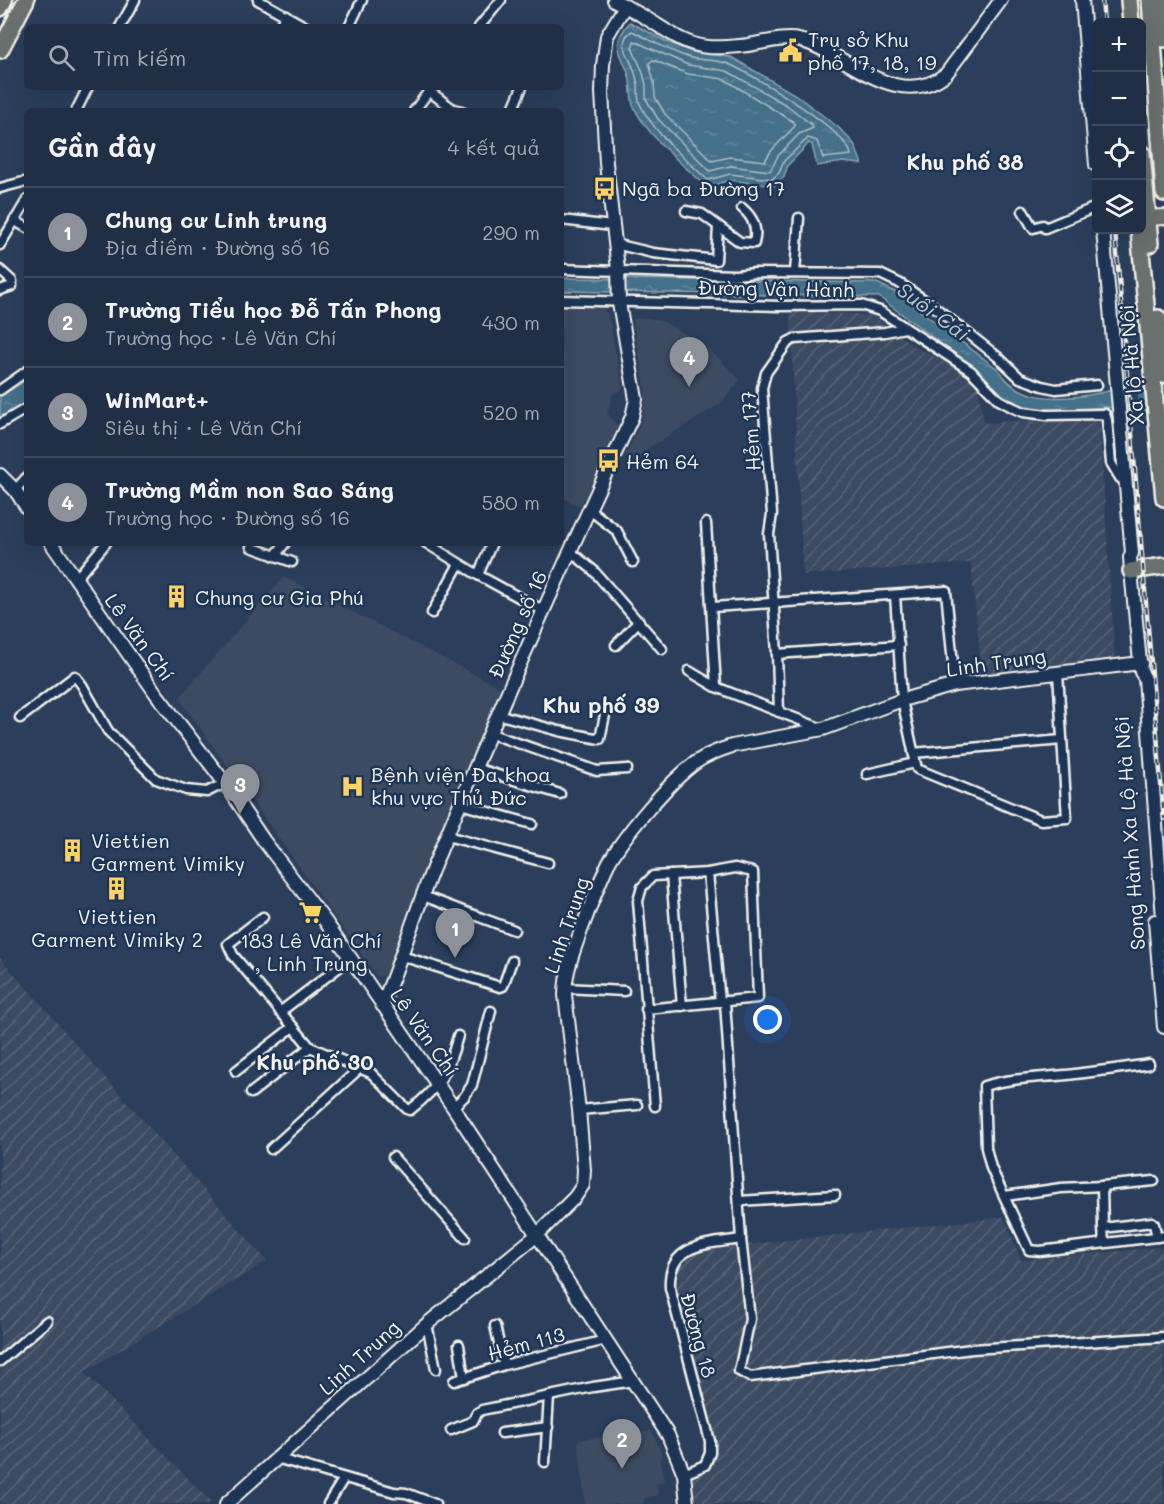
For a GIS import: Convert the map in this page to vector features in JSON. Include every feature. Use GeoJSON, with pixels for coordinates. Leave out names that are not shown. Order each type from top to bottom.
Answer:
{"type":"FeatureCollection","features":[{"type":"Feature","properties":{"kind":"highway"},"geometry":{"type":"LineString","coordinates":[[0,8],[4,0]]}},
{"type":"Feature","properties":{"kind":"highway"},"geometry":{"type":"LineString","coordinates":[[0,36],[19,0]]}},
{"type":"Feature","properties":{"kind":"highway"},"geometry":{"type":"LineString","coordinates":[[0,50],[26,0]]}},
{"type":"Feature","properties":{"kind":"highway"},"geometry":{"type":"LineString","coordinates":[[1129,0],[1131,18]]}},
{"type":"Feature","properties":{"kind":"highway"},"geometry":{"type":"LineString","coordinates":[[1150,0],[1164,196]]}},
{"type":"Feature","properties":{"kind":"highway"},"geometry":{"type":"LineString","coordinates":[[1162,0],[1164,39]]}},
{"type":"Feature","properties":{"kind":"highway","name":"Xa lộ Hà Nội"},"geometry":{"type":"LineString","coordinates":[[1144,234],[1155,340],[1158,436],[1164,498]]}},
{"type":"Feature","properties":{"kind":"highway","name":"Xa lộ Hà Nội"},"geometry":{"type":"LineString","coordinates":[[1155,340],[1164,384]]}},
{"type":"Feature","properties":{"kind":"highway"},"geometry":{"type":"LineString","coordinates":[[1131,564],[1164,566]]}},
{"type":"Feature","properties":{"kind":"main road"},"geometry":{"type":"LineString","coordinates":[[1146,200],[1164,196]]}},
{"type":"Feature","properties":{"kind":"main road"},"geometry":{"type":"LineString","coordinates":[[1146,220],[1164,217]]}},
{"type":"Feature","properties":{"kind":"street"},"geometry":{"type":"LineString","coordinates":[[122,24],[135,0]]}},
{"type":"Feature","properties":{"kind":"street"},"geometry":{"type":"LineString","coordinates":[[258,0],[301,24]]}},
{"type":"Feature","properties":{"kind":"street"},"geometry":{"type":"LineString","coordinates":[[350,24],[362,0]]}},
{"type":"Feature","properties":{"kind":"street"},"geometry":{"type":"LineString","coordinates":[[481,24],[501,0]]}},
{"type":"Feature","properties":{"kind":"street"},"geometry":{"type":"LineString","coordinates":[[619,3],[681,40],[698,45],[741,46],[799,40],[869,76],[917,87],[935,82],[946,74],[1001,0]]}},
{"type":"Feature","properties":{"kind":"street"},"geometry":{"type":"LineString","coordinates":[[1082,0],[1093,126]]}},
{"type":"Feature","properties":{"kind":"street","name":"Đường số 16"},"geometry":{"type":"LineString","coordinates":[[382,1005],[423,896],[497,714],[632,417],[636,399],[618,299],[618,273],[612,226],[602,92],[607,36],[619,3]]}},
{"type":"Feature","properties":{"kind":"street"},"geometry":{"type":"LineString","coordinates":[[281,24],[286,15]]}},
{"type":"Feature","properties":{"kind":"street"},"geometry":{"type":"LineString","coordinates":[[78,108],[86,90]]}},
{"type":"Feature","properties":{"kind":"street"},"geometry":{"type":"LineString","coordinates":[[416,108],[430,90]]}},
{"type":"Feature","properties":{"kind":"street"},"geometry":{"type":"LineString","coordinates":[[432,90],[452,108]]}},
{"type":"Feature","properties":{"kind":"street"},"geometry":{"type":"LineString","coordinates":[[513,108],[521,90]]}},
{"type":"Feature","properties":{"kind":"street"},"geometry":{"type":"LineString","coordinates":[[0,188],[24,182]]}},
{"type":"Feature","properties":{"kind":"street"},"geometry":{"type":"LineString","coordinates":[[0,245],[24,205]]}},
{"type":"Feature","properties":{"kind":"street"},"geometry":{"type":"LineString","coordinates":[[686,211],[702,214],[740,242],[754,243],[756,240],[754,221],[742,208]]}},
{"type":"Feature","properties":{"kind":"street"},"geometry":{"type":"LineString","coordinates":[[1023,211],[1034,228],[1043,225],[1045,228],[1092,209]]}},
{"type":"Feature","properties":{"kind":"street"},"geometry":{"type":"LineString","coordinates":[[795,273],[799,218]]}},
{"type":"Feature","properties":{"kind":"street"},"geometry":{"type":"LineString","coordinates":[[14,220],[24,226]]}},
{"type":"Feature","properties":{"kind":"street"},"geometry":{"type":"LineString","coordinates":[[564,220],[612,226]]}},
{"type":"Feature","properties":{"kind":"street"},"geometry":{"type":"LineString","coordinates":[[615,244],[653,253],[716,260],[718,227]]}},
{"type":"Feature","properties":{"kind":"street","name":"Song Hành Xa Lộ Hà Nội"},"geometry":{"type":"LineString","coordinates":[[1098,234],[1112,351]]}},
{"type":"Feature","properties":{"kind":"street","name":"Song Hành Xa Lộ Hà Nội"},"geometry":{"type":"LineString","coordinates":[[1103,234],[1118,429],[1132,553],[1131,564],[1141,668],[1145,678],[1164,932]]}},
{"type":"Feature","properties":{"kind":"street","name":"Đường Vận Hành"},"geometry":{"type":"LineString","coordinates":[[564,268],[618,273],[871,274],[889,277],[932,305],[998,357],[1020,378],[1042,387],[1056,389],[1097,385]]}},
{"type":"Feature","properties":{"kind":"street"},"geometry":{"type":"LineString","coordinates":[[0,270],[12,281],[12,286],[0,290]]}},
{"type":"Feature","properties":{"kind":"street","name":"Đường Vận Hành"},"geometry":{"type":"LineString","coordinates":[[564,300],[618,299],[779,306],[861,305],[880,311],[971,372],[999,400],[1023,412],[1047,415],[1105,414],[1111,464],[1120,478]]}},
{"type":"Feature","properties":{"kind":"street","name":"Hẻm 177"},"geometry":{"type":"LineString","coordinates":[[779,712],[769,537],[772,514],[762,401],[763,379],[788,342],[795,339],[885,332],[905,327]]}},
{"type":"Feature","properties":{"kind":"street"},"geometry":{"type":"LineString","coordinates":[[0,390],[24,373]]}},
{"type":"Feature","properties":{"kind":"street"},"geometry":{"type":"LineString","coordinates":[[0,424],[24,410]]}},
{"type":"Feature","properties":{"kind":"street","name":"Song Hành Xa Lộ Hà Nội"},"geometry":{"type":"LineString","coordinates":[[1118,429],[1126,554],[1131,564]]}},
{"type":"Feature","properties":{"kind":"street"},"geometry":{"type":"LineString","coordinates":[[0,476],[15,490],[24,504]]}},
{"type":"Feature","properties":{"kind":"street"},"geometry":{"type":"LineString","coordinates":[[15,490],[24,480]]}},
{"type":"Feature","properties":{"kind":"street"},"geometry":{"type":"LineString","coordinates":[[590,510],[617,531],[633,562]]}},
{"type":"Feature","properties":{"kind":"street"},"geometry":{"type":"LineString","coordinates":[[706,524],[713,607],[716,687]]}},
{"type":"Feature","properties":{"kind":"street","name":"Lê Văn Chí"},"geometry":{"type":"LineString","coordinates":[[53,546],[157,694],[225,783],[351,958],[453,1107],[668,1435],[684,1473],[687,1504]]}},
{"type":"Feature","properties":{"kind":"street"},"geometry":{"type":"LineString","coordinates":[[75,580],[103,546]]}},
{"type":"Feature","properties":{"kind":"street"},"geometry":{"type":"LineString","coordinates":[[275,556],[283,546]]}},
{"type":"Feature","properties":{"kind":"street"},"geometry":{"type":"LineString","coordinates":[[431,546],[544,611]]}},
{"type":"Feature","properties":{"kind":"street"},"geometry":{"type":"LineString","coordinates":[[478,575],[491,546]]}},
{"type":"Feature","properties":{"kind":"street"},"geometry":{"type":"LineString","coordinates":[[251,547],[291,562]]}},
{"type":"Feature","properties":{"kind":"street"},"geometry":{"type":"LineString","coordinates":[[571,552],[594,570],[662,649]]}},
{"type":"Feature","properties":{"kind":"street"},"geometry":{"type":"LineString","coordinates":[[432,614],[459,564]]}},
{"type":"Feature","properties":{"kind":"street"},"geometry":{"type":"LineString","coordinates":[[713,607],[946,591],[955,685]]}},
{"type":"Feature","properties":{"kind":"street"},"geometry":{"type":"LineString","coordinates":[[896,595],[902,700],[917,769],[1041,820],[1067,818],[1058,673]]}},
{"type":"Feature","properties":{"kind":"street"},"geometry":{"type":"LineString","coordinates":[[616,645],[639,621]]}},
{"type":"Feature","properties":{"kind":"street"},"geometry":{"type":"LineString","coordinates":[[777,654],[899,645]]}},
{"type":"Feature","properties":{"kind":"street","name":"Song Hành Xa Lộ Hà Nội"},"geometry":{"type":"LineString","coordinates":[[1141,668],[1138,679],[1164,1027]]}},
{"type":"Feature","properties":{"kind":"street","name":"Linh Trung"},"geometry":{"type":"LineString","coordinates":[[226,1504],[427,1324],[536,1236],[583,1185],[579,1110],[565,988],[575,947],[609,864],[635,826],[694,763],[718,750],[823,729],[902,700],[955,685],[1058,673],[1141,668]]}},
{"type":"Feature","properties":{"kind":"street"},"geometry":{"type":"LineString","coordinates":[[688,671],[716,687],[823,729]]}},
{"type":"Feature","properties":{"kind":"street"},"geometry":{"type":"LineString","coordinates":[[20,718],[75,676],[108,731],[156,779],[186,790],[207,792],[225,783]]}},
{"type":"Feature","properties":{"kind":"street"},"geometry":{"type":"LineString","coordinates":[[497,714],[600,739],[606,710]]}},
{"type":"Feature","properties":{"kind":"street"},"geometry":{"type":"LineString","coordinates":[[489,733],[597,771],[627,769]]}},
{"type":"Feature","properties":{"kind":"street"},"geometry":{"type":"LineString","coordinates":[[913,753],[1062,740]]}},
{"type":"Feature","properties":{"kind":"street"},"geometry":{"type":"LineString","coordinates":[[867,774],[915,763]]}},
{"type":"Feature","properties":{"kind":"street"},"geometry":{"type":"LineString","coordinates":[[475,768],[560,794]]}},
{"type":"Feature","properties":{"kind":"street"},"geometry":{"type":"LineString","coordinates":[[460,804],[532,824]]}},
{"type":"Feature","properties":{"kind":"street"},"geometry":{"type":"LineString","coordinates":[[447,836],[548,862]]}},
{"type":"Feature","properties":{"kind":"street"},"geometry":{"type":"LineString","coordinates":[[646,1010],[758,998],[753,872],[735,868],[708,873],[653,876],[642,888],[638,901],[646,1010],[655,1106]]}},
{"type":"Feature","properties":{"kind":"street"},"geometry":{"type":"LineString","coordinates":[[708,873],[722,1002],[741,1239],[750,1319],[739,1371],[750,1377],[972,1349],[1164,1337]]}},
{"type":"Feature","properties":{"kind":"street"},"geometry":{"type":"LineString","coordinates":[[671,875],[682,1006]]}},
{"type":"Feature","properties":{"kind":"street"},"geometry":{"type":"LineString","coordinates":[[423,896],[514,930]]}},
{"type":"Feature","properties":{"kind":"street"},"geometry":{"type":"LineString","coordinates":[[263,917],[228,945],[233,955],[310,1047],[371,1073],[408,1110],[418,1104],[437,1085],[450,1066],[458,1036]]}},
{"type":"Feature","properties":{"kind":"street"},"geometry":{"type":"LineString","coordinates":[[402,956],[500,987],[503,986],[512,961]]}},
{"type":"Feature","properties":{"kind":"street"},"geometry":{"type":"LineString","coordinates":[[280,1012],[351,958]]}},
{"type":"Feature","properties":{"kind":"street"},"geometry":{"type":"LineString","coordinates":[[565,988],[624,991]]}},
{"type":"Feature","properties":{"kind":"street"},"geometry":{"type":"LineString","coordinates":[[453,1107],[464,1097],[472,1084],[491,1011]]}},
{"type":"Feature","properties":{"kind":"street"},"geometry":{"type":"LineString","coordinates":[[236,1071],[293,1027]]}},
{"type":"Feature","properties":{"kind":"street"},"geometry":{"type":"LineString","coordinates":[[251,1093],[310,1047]]}},
{"type":"Feature","properties":{"kind":"street"},"geometry":{"type":"LineString","coordinates":[[1103,1227],[1152,1222],[1161,1237],[1040,1251],[1029,1250],[991,1168],[986,1148],[984,1086],[1035,1077],[1149,1064]]}},
{"type":"Feature","properties":{"kind":"street"},"geometry":{"type":"LineString","coordinates":[[271,1149],[359,1069]]}},
{"type":"Feature","properties":{"kind":"street"},"geometry":{"type":"LineString","coordinates":[[579,1110],[637,1105]]}},
{"type":"Feature","properties":{"kind":"street"},"geometry":{"type":"LineString","coordinates":[[393,1156],[465,1238]]}},
{"type":"Feature","properties":{"kind":"street"},"geometry":{"type":"LineString","coordinates":[[1005,1196],[1061,1188],[1154,1181]]}},
{"type":"Feature","properties":{"kind":"street"},"geometry":{"type":"LineString","coordinates":[[1102,1186],[1104,1243]]}},
{"type":"Feature","properties":{"kind":"street"},"geometry":{"type":"LineString","coordinates":[[739,1201],[835,1195]]}},
{"type":"Feature","properties":{"kind":"street","name":"Đường 18"},"geometry":{"type":"LineString","coordinates":[[684,1473],[705,1465],[710,1453],[710,1441],[669,1288],[670,1274],[678,1258],[689,1249],[741,1239]]}},
{"type":"Feature","properties":{"kind":"street"},"geometry":{"type":"LineString","coordinates":[[0,1361],[46,1321]]}},
{"type":"Feature","properties":{"kind":"street"},"geometry":{"type":"LineString","coordinates":[[427,1324],[436,1369]]}},
{"type":"Feature","properties":{"kind":"street"},"geometry":{"type":"LineString","coordinates":[[495,1326],[504,1365]]}},
{"type":"Feature","properties":{"kind":"street","name":"Hẻm 113"},"geometry":{"type":"LineString","coordinates":[[454,1381],[504,1365],[606,1340]]}},
{"type":"Feature","properties":{"kind":"street"},"geometry":{"type":"LineString","coordinates":[[459,1345],[464,1378]]}},
{"type":"Feature","properties":{"kind":"street"},"geometry":{"type":"LineString","coordinates":[[451,1430],[473,1421],[477,1413],[482,1410],[634,1381]]}},
{"type":"Feature","properties":{"kind":"street"},"geometry":{"type":"LineString","coordinates":[[545,1462],[549,1396]]}},
{"type":"Feature","properties":{"kind":"street"},"geometry":{"type":"LineString","coordinates":[[502,1433],[548,1427]]}},
{"type":"Feature","properties":{"kind":"street"},"geometry":{"type":"LineString","coordinates":[[276,1458],[394,1492],[406,1493],[435,1504]]}},
{"type":"Feature","properties":{"kind":"street"},"geometry":{"type":"LineString","coordinates":[[328,1504],[344,1478]]}},
{"type":"Feature","properties":{"kind":"shaded area"},"geometry":{"type":"Polygon","coordinates":[[[564,306],[603,309],[608,314],[623,389],[613,394],[607,414],[618,426],[597,477],[580,506],[564,498],[564,306]]]}},
{"type":"Feature","properties":{"kind":"shaded area"},"geometry":{"type":"Polygon","coordinates":[[[790,311],[875,317],[915,347],[977,377],[984,423],[1099,415],[1115,662],[982,677],[971,563],[803,575],[790,311]]]}},
{"type":"Feature","properties":{"kind":"shaded area"},"geometry":{"type":"Polygon","coordinates":[[[648,318],[664,322],[707,347],[740,380],[720,404],[647,449],[638,462],[633,463],[625,456],[642,420],[646,393],[633,319],[648,318]]]}},
{"type":"Feature","properties":{"kind":"shaded area","name":"Bệnh viện Đa khoa khu vực Thủ Đức"},"geometry":{"type":"Polygon","coordinates":[[[284,577],[505,690],[391,975],[377,976],[179,698],[284,577]]]}},
{"type":"Feature","properties":{"kind":"shaded area"},"geometry":{"type":"Polygon","coordinates":[[[0,958],[267,1261],[84,1372],[210,1501],[208,1504],[0,1504],[0,958]]]}},
{"type":"Feature","properties":{"kind":"shaded area"},"geometry":{"type":"Polygon","coordinates":[[[1004,1217],[1021,1260],[1164,1247],[1164,1504],[693,1504],[691,1477],[710,1464],[717,1451],[671,1287],[676,1269],[686,1255],[698,1250],[1004,1217]]]}},
{"type":"Feature","properties":{"kind":"shaded area"},"geometry":{"type":"Polygon","coordinates":[[[652,1431],[662,1454],[660,1458],[664,1481],[657,1484],[658,1495],[644,1499],[643,1504],[585,1504],[578,1440],[652,1431]]]}},
{"type":"Feature","properties":{"kind":"water"},"geometry":{"type":"Polygon","coordinates":[[[630,22],[667,42],[692,52],[731,57],[796,95],[839,128],[854,144],[862,164],[843,162],[817,166],[812,145],[809,143],[788,165],[784,177],[774,186],[730,180],[709,187],[705,185],[655,138],[633,105],[629,77],[618,48],[620,36],[630,22]]]}},
{"type":"Feature","properties":{"kind":"water"},"geometry":{"type":"Polygon","coordinates":[[[564,278],[877,283],[895,292],[999,370],[1008,382],[1020,390],[1033,395],[1062,398],[1105,392],[1136,383],[1152,383],[1164,385],[1164,411],[1147,413],[1107,407],[1050,411],[1028,407],[1004,398],[984,376],[879,297],[564,291],[564,278]]]}},
{"type":"Feature","properties":{"kind":"water"},"geometry":{"type":"Polygon","coordinates":[[[24,381],[24,403],[0,420],[0,396],[24,381]]]}},
{"type":"Feature","properties":{"kind":"pier"},"geometry":{"type":"Polygon","coordinates":[[[1137,380],[1139,414],[1128,413],[1126,383],[1137,380]]]}},
{"type":"Feature","properties":{"kind":"railway"},"geometry":{"type":"LineString","coordinates":[[1102,0],[1104,18]]}},
{"type":"Feature","properties":{"kind":"railway"},"geometry":{"type":"LineString","coordinates":[[1115,234],[1164,819]]}},
{"type":"Feature","properties":{"kind":"place","name":"Trụ sở Khu phố 17, 18, 19"},"geometry":{"type":"Point","coordinates":[790,50]}},
{"type":"Feature","properties":{"kind":"place","name":"Ngã ba Đường 17"},"geometry":{"type":"Point","coordinates":[604,188]}},
{"type":"Feature","properties":{"kind":"place","name":"Trường Mầm non Sao Sáng"},"geometry":{"type":"Point","coordinates":[689,387]}},
{"type":"Feature","properties":{"kind":"place","name":"Hẻm 64"},"geometry":{"type":"Point","coordinates":[608,461]}},
{"type":"Feature","properties":{"kind":"place","name":"Chung cư Gia Phú"},"geometry":{"type":"Point","coordinates":[177,597]}},
{"type":"Feature","properties":{"kind":"place","name":"Bệnh viện Đa khoa khu vực Thủ Đức"},"geometry":{"type":"Point","coordinates":[353,786]}},
{"type":"Feature","properties":{"kind":"place","name":"WinMart+"},"geometry":{"type":"Point","coordinates":[240,814]}},
{"type":"Feature","properties":{"kind":"place","name":"Viettien Garment Vimiky"},"geometry":{"type":"Point","coordinates":[73,851]}},
{"type":"Feature","properties":{"kind":"place","name":"Viettien Garment Vimiky 2"},"geometry":{"type":"Point","coordinates":[117,889]}},
{"type":"Feature","properties":{"kind":"place","name":"183 Lê Văn Chí , Linh Trung"},"geometry":{"type":"Point","coordinates":[311,912]}},
{"type":"Feature","properties":{"kind":"place","name":"Chung cư Linh trung"},"geometry":{"type":"Point","coordinates":[455,958]}},
{"type":"Feature","properties":{"kind":"place","name":"Trường Tiểu học Đỗ Tấn Phong"},"geometry":{"type":"Point","coordinates":[622,1469]}},
{"type":"Feature","properties":{"kind":"district","name":"Khu phố 38"},"geometry":{"type":"Point","coordinates":[965,161]}},
{"type":"Feature","properties":{"kind":"district","name":"Khu phố 39"},"geometry":{"type":"Point","coordinates":[601,704]}},
{"type":"Feature","properties":{"kind":"district","name":"Khu phố 30"},"geometry":{"type":"Point","coordinates":[315,1061]}},
{"type":"Feature","properties":{"kind":"water label","name":"Suối Cái"},"geometry":{"type":"Point","coordinates":[934,311]}}]}
